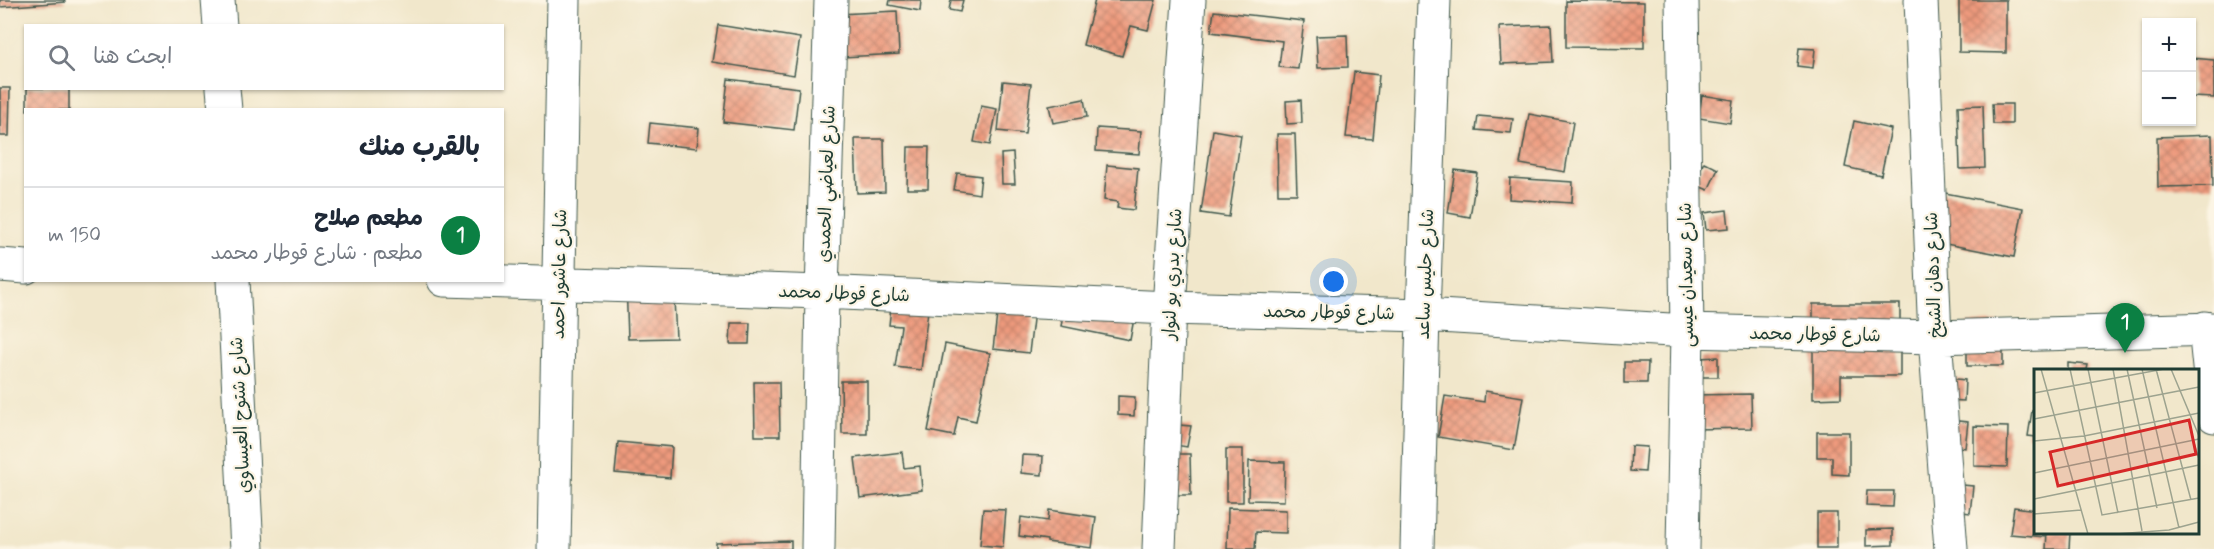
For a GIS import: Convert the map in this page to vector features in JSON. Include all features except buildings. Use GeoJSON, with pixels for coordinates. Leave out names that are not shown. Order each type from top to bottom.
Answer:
{"type":"FeatureCollection","features":[{"type":"Feature","properties":{"kind":"street"},"geometry":{"type":"LineString","coordinates":[[218,0],[220,24]]}},
{"type":"Feature","properties":{"kind":"street","name":"شارع عاشور احمد"},"geometry":{"type":"LineString","coordinates":[[554,549],[564,0]]}},
{"type":"Feature","properties":{"kind":"street","name":"شارع لعياضي الحمدي"},"geometry":{"type":"LineString","coordinates":[[818,549],[822,292],[831,0]]}},
{"type":"Feature","properties":{"kind":"street","name":"شارع بدري بو لنوار"},"geometry":{"type":"LineString","coordinates":[[1159,549],[1169,308],[1189,0]]}},
{"type":"Feature","properties":{"kind":"street","name":"شارع حليس ساعد"},"geometry":{"type":"LineString","coordinates":[[1417,549],[1434,0]]}},
{"type":"Feature","properties":{"kind":"street","name":"شارع سعيدان عيسى"},"geometry":{"type":"LineString","coordinates":[[1682,0],[1687,331],[1683,549]]}},
{"type":"Feature","properties":{"kind":"street","name":"شارع دهان الشيخ"},"geometry":{"type":"LineString","coordinates":[[1922,0],[1935,337],[1951,549]]}},
{"type":"Feature","properties":{"kind":"street"},"geometry":{"type":"LineString","coordinates":[[223,90],[225,108]]}},
{"type":"Feature","properties":{"kind":"street"},"geometry":{"type":"LineString","coordinates":[[0,266],[24,267]]}},
{"type":"Feature","properties":{"kind":"street","name":"شارع شتوح العيساوي"},"geometry":{"type":"LineString","coordinates":[[233,282],[247,549]]}},
{"type":"Feature","properties":{"kind":"street","name":"شارع قوطار محمد"},"geometry":{"type":"LineString","coordinates":[[490,282],[822,292],[1169,308],[1423,315],[1687,331],[1935,337],[2210,329]]}},
{"type":"Feature","properties":{"kind":"street"},"geometry":{"type":"LineString","coordinates":[[2210,329],[2214,416]]}},
{"type":"Feature","properties":{"kind":"place","name":"مطعم صلاح"},"geometry":{"type":"Point","coordinates":[2125,353]}}]}
